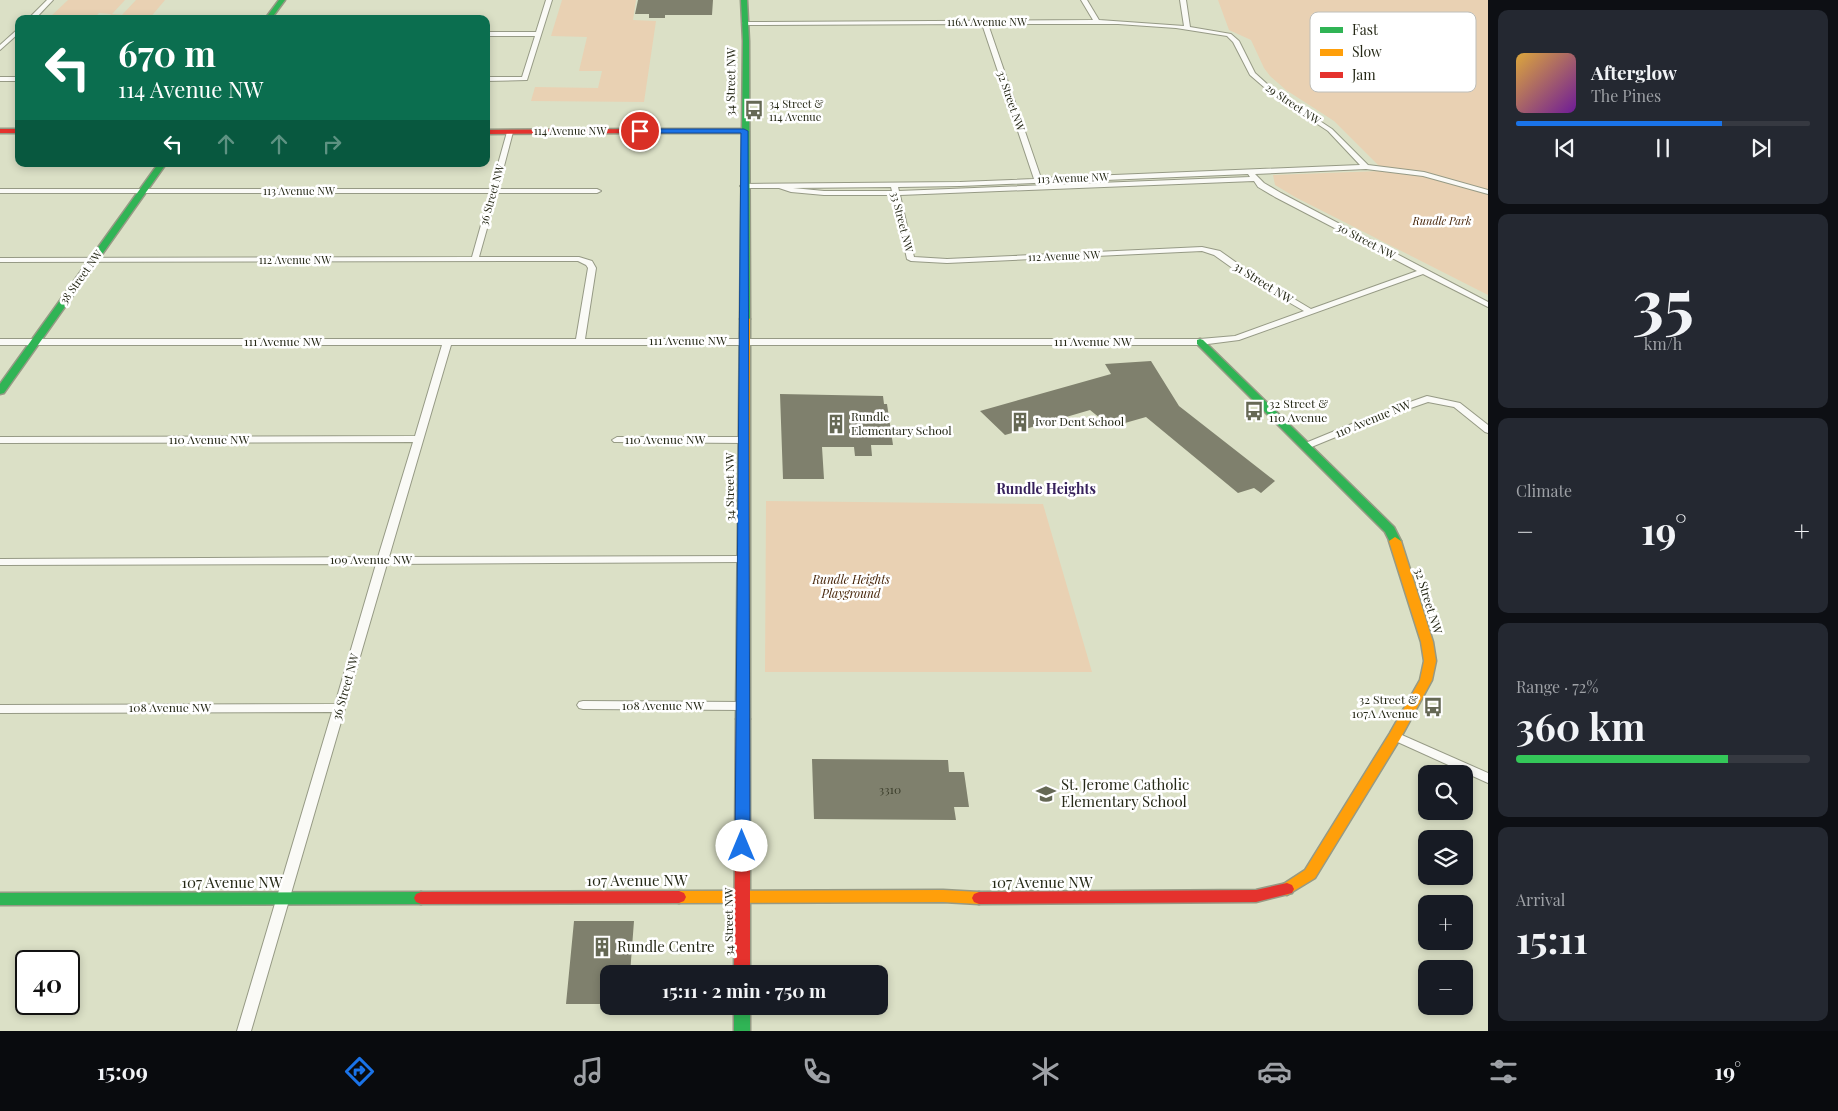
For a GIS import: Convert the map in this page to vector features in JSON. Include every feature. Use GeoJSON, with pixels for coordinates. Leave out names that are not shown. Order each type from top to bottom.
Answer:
{"type":"FeatureCollection","features":[{"type":"Feature","properties":{"kind":"street"},"geometry":{"type":"LineString","coordinates":[[35,15],[50,0]]}},
{"type":"Feature","properties":{"kind":"street"},"geometry":{"type":"LineString","coordinates":[[271,15],[282,0]]}},
{"type":"Feature","properties":{"kind":"street"},"geometry":{"type":"LineString","coordinates":[[490,78],[525,78],[537,34],[550,0]]}},
{"type":"Feature","properties":{"kind":"street","name":"34 Street NW"},"geometry":{"type":"LineString","coordinates":[[742,965],[744,0]]}},
{"type":"Feature","properties":{"kind":"street"},"geometry":{"type":"LineString","coordinates":[[1084,0],[1097,22]]}},
{"type":"Feature","properties":{"kind":"street"},"geometry":{"type":"LineString","coordinates":[[1183,0],[1187,27]]}},
{"type":"Feature","properties":{"kind":"street","name":"116A Avenue NW"},"geometry":{"type":"LineString","coordinates":[[745,22],[1097,22],[1187,27],[1229,35]]}},
{"type":"Feature","properties":{"kind":"street","name":"32 Street NW"},"geometry":{"type":"LineString","coordinates":[[984,22],[1038,179]]}},
{"type":"Feature","properties":{"kind":"street"},"geometry":{"type":"LineString","coordinates":[[490,34],[537,34]]}},
{"type":"Feature","properties":{"kind":"street"},"geometry":{"type":"LineString","coordinates":[[0,48],[15,35]]}},
{"type":"Feature","properties":{"kind":"street","name":"29 Street NW"},"geometry":{"type":"LineString","coordinates":[[1229,35],[1236,41],[1252,74],[1274,93],[1330,130],[1366,167]]}},
{"type":"Feature","properties":{"kind":"street"},"geometry":{"type":"LineString","coordinates":[[0,79],[15,79]]}},
{"type":"Feature","properties":{"kind":"street"},"geometry":{"type":"LineString","coordinates":[[0,131],[15,131]]}},
{"type":"Feature","properties":{"kind":"street","name":"114 Avenue NW"},"geometry":{"type":"LineString","coordinates":[[490,132],[744,131]]}},
{"type":"Feature","properties":{"kind":"street","name":"36 Street NW"},"geometry":{"type":"LineString","coordinates":[[475,259],[510,132]]}},
{"type":"Feature","properties":{"kind":"street","name":"38 Street NW"},"geometry":{"type":"LineString","coordinates":[[0,391],[160,167]]}},
{"type":"Feature","properties":{"kind":"street","name":"113 Avenue NW"},"geometry":{"type":"LineString","coordinates":[[894,189],[1038,179],[1366,167],[1424,174],[1488,192]]}},
{"type":"Feature","properties":{"kind":"street"},"geometry":{"type":"LineString","coordinates":[[1250,170],[1254,179]]}},
{"type":"Feature","properties":{"kind":"street","name":"113 Avenue NW"},"geometry":{"type":"LineString","coordinates":[[744,186],[894,189],[1254,179]]}},
{"type":"Feature","properties":{"kind":"street","name":"30 Street NW"},"geometry":{"type":"LineString","coordinates":[[1254,179],[1278,195],[1488,305]]}},
{"type":"Feature","properties":{"kind":"street","name":"33 Street NW"},"geometry":{"type":"LineString","coordinates":[[894,189],[911,260]]}},
{"type":"Feature","properties":{"kind":"street","name":"113 Avenue NW"},"geometry":{"type":"LineString","coordinates":[[0,191],[597,191]]}},
{"type":"Feature","properties":{"kind":"street","name":"112 Avenue NW"},"geometry":{"type":"LineString","coordinates":[[911,260],[947,261],[1202,249],[1217,253]]}},
{"type":"Feature","properties":{"kind":"street","name":"31 Street NW"},"geometry":{"type":"LineString","coordinates":[[1217,253],[1248,275],[1311,312]]}},
{"type":"Feature","properties":{"kind":"street","name":"112 Avenue NW"},"geometry":{"type":"LineString","coordinates":[[0,260],[579,259],[589,263],[592,268],[580,342]]}},
{"type":"Feature","properties":{"kind":"street","name":"111 Avenue NW"},"geometry":{"type":"LineString","coordinates":[[0,342],[1200,342],[1236,338],[1424,271]]}},
{"type":"Feature","properties":{"kind":"street","name":"36 Street NW"},"geometry":{"type":"LineString","coordinates":[[244,1031],[448,342]]}},
{"type":"Feature","properties":{"kind":"street","name":"32 Street NW"},"geometry":{"type":"LineString","coordinates":[[1200,342],[1390,530],[1424,633],[1430,662],[1426,680],[1395,736],[1310,874],[1302,882],[1274,894]]}},
{"type":"Feature","properties":{"kind":"street","name":"110 Avenue NW"},"geometry":{"type":"LineString","coordinates":[[1306,446],[1414,402],[1427,399],[1457,405],[1488,430]]}},
{"type":"Feature","properties":{"kind":"street","name":"110 Avenue NW"},"geometry":{"type":"LineString","coordinates":[[0,440],[419,439]]}},
{"type":"Feature","properties":{"kind":"street","name":"110 Avenue NW"},"geometry":{"type":"LineString","coordinates":[[617,440],[743,440]]}},
{"type":"Feature","properties":{"kind":"street","name":"109 Avenue NW"},"geometry":{"type":"LineString","coordinates":[[0,562],[743,559]]}},
{"type":"Feature","properties":{"kind":"street","name":"108 Avenue NW"},"geometry":{"type":"LineString","coordinates":[[583,706],[743,706]]}},
{"type":"Feature","properties":{"kind":"street","name":"108 Avenue NW"},"geometry":{"type":"LineString","coordinates":[[0,709],[340,708]]}},
{"type":"Feature","properties":{"kind":"street"},"geometry":{"type":"LineString","coordinates":[[1395,736],[1488,778]]}},
{"type":"Feature","properties":{"kind":"street","name":"107 Avenue NW"},"geometry":{"type":"LineString","coordinates":[[0,899],[742,896],[943,896],[987,898],[1256,896],[1274,894]]}},
{"type":"Feature","properties":{"kind":"street"},"geometry":{"type":"LineString","coordinates":[[742,1015],[742,1031]]}},
{"type":"Feature","properties":{"kind":"green space"},"geometry":{"type":"Polygon","coordinates":[[[68,0],[125,0],[112,14],[122,15],[99,13],[97,15],[52,15],[68,0]]]}},
{"type":"Feature","properties":{"kind":"green space"},"geometry":{"type":"Polygon","coordinates":[[[136,0],[165,0],[152,15],[122,15],[136,0]]]}},
{"type":"Feature","properties":{"kind":"green space"},"geometry":{"type":"Polygon","coordinates":[[[562,0],[636,0],[633,20],[656,21],[644,102],[531,101],[535,87],[598,88],[602,71],[579,71],[587,37],[551,36],[562,0]]]}},
{"type":"Feature","properties":{"kind":"green space","name":"Rundle Park"},"geometry":{"type":"Polygon","coordinates":[[[1218,0],[1488,0],[1488,295],[1275,185],[1273,175],[1380,171],[1379,166],[1334,121],[1286,90],[1270,76],[1264,68],[1251,40],[1229,30],[1218,0]]]}},
{"type":"Feature","properties":{"kind":"green space","name":"Rundle Heights Playground"},"geometry":{"type":"Polygon","coordinates":[[[766,501],[1043,504],[1092,672],[765,672],[766,501]]]}},
{"type":"Feature","properties":{"kind":"building"},"geometry":{"type":"Polygon","coordinates":[[[638,0],[713,0],[712,15],[665,15],[665,18],[649,18],[649,14],[635,14],[638,0]]]}},
{"type":"Feature","properties":{"kind":"building","name":"Ivor Dent School"},"geometry":{"type":"Polygon","coordinates":[[[1151,361],[1179,406],[1275,481],[1261,493],[1254,488],[1238,493],[1146,417],[1111,427],[1090,410],[1005,435],[980,411],[1111,374],[1105,364],[1151,361]]]}},
{"type":"Feature","properties":{"kind":"building","name":"Rundle Elementary School"},"geometry":{"type":"Polygon","coordinates":[[[780,394],[883,396],[884,404],[887,404],[893,445],[871,445],[872,456],[855,456],[854,447],[822,447],[824,479],[783,479],[780,394]]]}},
{"type":"Feature","properties":{"kind":"building"},"geometry":{"type":"Polygon","coordinates":[[[812,759],[948,760],[949,772],[964,772],[969,807],[954,807],[956,820],[814,819],[812,759]]]}},
{"type":"Feature","properties":{"kind":"building","name":"Rundle Centre"},"geometry":{"type":"Polygon","coordinates":[[[574,921],[634,921],[631,965],[600,965],[600,1004],[566,1004],[574,921]]]}},
{"type":"Feature","properties":{"kind":"traffic: fast"},"geometry":{"type":"LineString","coordinates":[[271,15],[282,0]]}},
{"type":"Feature","properties":{"kind":"traffic: fast"},"geometry":{"type":"LineString","coordinates":[[744,0],[746,41],[745,319]]}},
{"type":"Feature","properties":{"kind":"traffic: fast"},"geometry":{"type":"LineString","coordinates":[[0,391],[160,167]]}},
{"type":"Feature","properties":{"kind":"traffic: fast"},"geometry":{"type":"LineString","coordinates":[[1200,342],[1390,530],[1395,541]]}},
{"type":"Feature","properties":{"kind":"traffic: fast"},"geometry":{"type":"LineString","coordinates":[[0,899],[421,898]]}},
{"type":"Feature","properties":{"kind":"traffic: fast"},"geometry":{"type":"LineString","coordinates":[[742,1015],[742,1031]]}},
{"type":"Feature","properties":{"kind":"traffic: slow"},"geometry":{"type":"LineString","coordinates":[[641,131],[744,131]]}},
{"type":"Feature","properties":{"kind":"traffic: slow"},"geometry":{"type":"LineString","coordinates":[[743,719],[745,319]]}},
{"type":"Feature","properties":{"kind":"traffic: slow"},"geometry":{"type":"LineString","coordinates":[[1287,889],[1310,874],[1395,736],[1426,680],[1430,661],[1427,642],[1395,541]]}},
{"type":"Feature","properties":{"kind":"traffic: slow"},"geometry":{"type":"LineString","coordinates":[[679,897],[943,896],[979,898]]}},
{"type":"Feature","properties":{"kind":"traffic: jam"},"geometry":{"type":"LineString","coordinates":[[0,131],[15,131]]}},
{"type":"Feature","properties":{"kind":"traffic: jam"},"geometry":{"type":"LineString","coordinates":[[490,132],[641,131]]}},
{"type":"Feature","properties":{"kind":"traffic: jam"},"geometry":{"type":"LineString","coordinates":[[742,965],[743,719]]}},
{"type":"Feature","properties":{"kind":"traffic: jam"},"geometry":{"type":"LineString","coordinates":[[979,898],[1256,896],[1287,889]]}},
{"type":"Feature","properties":{"kind":"traffic: jam"},"geometry":{"type":"LineString","coordinates":[[421,898],[679,897]]}},
{"type":"Feature","properties":{"kind":"place","name":"34 Street & 114 Avenue"},"geometry":{"type":"Point","coordinates":[754,110]}},
{"type":"Feature","properties":{"kind":"place","name":"32 Street & 110 Avenue"},"geometry":{"type":"Point","coordinates":[1254,411]}},
{"type":"Feature","properties":{"kind":"place","name":"Ivor Dent School"},"geometry":{"type":"Point","coordinates":[1020,422]}},
{"type":"Feature","properties":{"kind":"place","name":"Rundle Elementary School"},"geometry":{"type":"Point","coordinates":[836,424]}},
{"type":"Feature","properties":{"kind":"place","name":"32 Street & 107A Avenue"},"geometry":{"type":"Point","coordinates":[1433,707]}},
{"type":"Feature","properties":{"kind":"place","name":"St. Jerome Catholic Elementary School"},"geometry":{"type":"Point","coordinates":[1046,794]}},
{"type":"Feature","properties":{"kind":"place","name":"Rundle Centre"},"geometry":{"type":"Point","coordinates":[602,947]}},
{"type":"Feature","properties":{"kind":"district","name":"Rundle Heights"},"geometry":{"type":"Point","coordinates":[1046,489]}},
{"type":"Feature","properties":{"kind":"route"},"geometry":{"type":"LineString","coordinates":[[640,131],[744,131],[742,846]]}}]}
